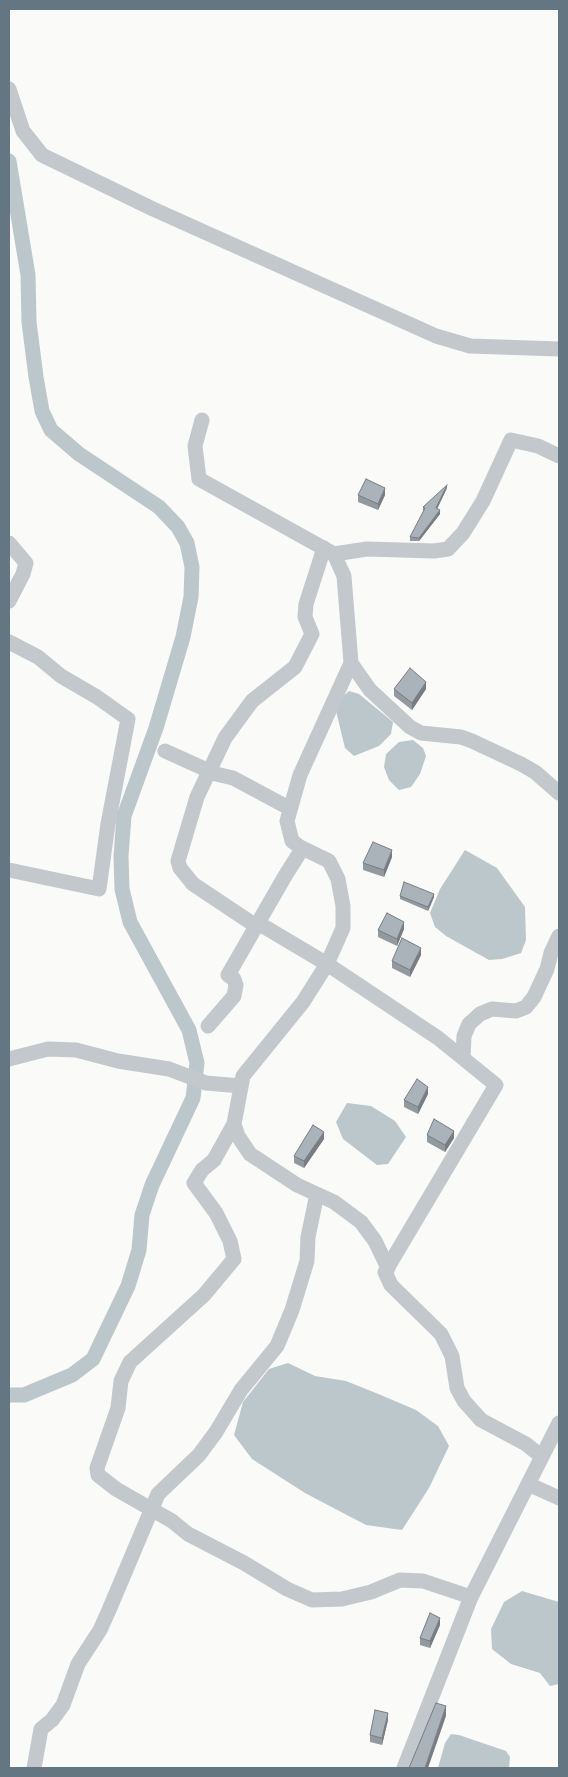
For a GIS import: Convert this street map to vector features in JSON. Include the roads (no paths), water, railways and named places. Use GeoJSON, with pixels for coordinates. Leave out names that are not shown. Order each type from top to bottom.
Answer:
{"type":"FeatureCollection","features":[{"type":"Feature","properties":{"kind":"street"},"geometry":{"type":"LineString","coordinates":[[9,89],[23,131],[42,155],[153,209],[258,258],[451,341],[470,346],[559,349]]}},
{"type":"Feature","properties":{"kind":"street"},"geometry":{"type":"LineString","coordinates":[[202,420],[195,446],[199,478],[329,551],[344,576],[351,663],[300,775],[289,808],[288,830],[292,841],[302,849],[329,861],[338,879],[342,895],[343,928],[327,964],[303,1002],[248,1067],[241,1086],[234,1124],[214,1160],[202,1170],[194,1183],[216,1213],[230,1241],[234,1259],[217,1282],[204,1295],[130,1362],[121,1381],[118,1408],[97,1468],[102,1479],[172,1521],[188,1534],[244,1563],[287,1590],[312,1600],[342,1599],[371,1592],[400,1580],[423,1581],[471,1597]]}},
{"type":"Feature","properties":{"kind":"street"},"geometry":{"type":"LineString","coordinates":[[329,551],[367,549],[434,551],[448,549],[463,534],[483,501],[511,440],[538,446],[559,456]]}},
{"type":"Feature","properties":{"kind":"street"},"geometry":{"type":"LineString","coordinates":[[9,543],[26,563],[23,574],[9,601]]}},
{"type":"Feature","properties":{"kind":"street"},"geometry":{"type":"LineString","coordinates":[[329,551],[306,604],[305,617],[312,634],[295,667],[269,686],[243,710],[225,738],[197,797],[178,861],[180,868],[193,884],[257,925],[327,964],[438,1038],[496,1085],[385,1272],[391,1284],[441,1334],[452,1356],[457,1388],[464,1401],[481,1420],[526,1444],[542,1456]]}},
{"type":"Feature","properties":{"kind":"street"},"geometry":{"type":"LineString","coordinates":[[9,642],[38,657],[61,676],[97,697],[128,719],[108,824],[99,890],[9,870]]}},
{"type":"Feature","properties":{"kind":"street"},"geometry":{"type":"LineString","coordinates":[[351,663],[370,690],[410,727],[421,733],[472,741],[535,772],[559,793]]}},
{"type":"Feature","properties":{"kind":"street"},"geometry":{"type":"LineString","coordinates":[[165,750],[210,772],[233,778],[289,808]]}},
{"type":"Feature","properties":{"kind":"street"},"geometry":{"type":"LineString","coordinates":[[208,1026],[234,996],[236,985],[234,979],[228,975],[302,849]]}},
{"type":"Feature","properties":{"kind":"street"},"geometry":{"type":"LineString","coordinates":[[463,1058],[464,1036],[468,1024],[492,1008],[516,1011],[526,1007],[534,997],[545,976],[551,953],[559,936]]}},
{"type":"Feature","properties":{"kind":"street"},"geometry":{"type":"LineString","coordinates":[[9,1059],[48,1049],[76,1050],[118,1061],[169,1069],[206,1083],[241,1086]]}},
{"type":"Feature","properties":{"kind":"street"},"geometry":{"type":"LineString","coordinates":[[234,1124],[238,1136],[250,1154],[271,1169],[345,1209],[361,1222],[375,1241],[388,1268]]}},
{"type":"Feature","properties":{"kind":"street"},"geometry":{"type":"LineString","coordinates":[[34,1768],[41,1729],[52,1720],[63,1705],[78,1664],[100,1630],[158,1494],[199,1455],[216,1432],[241,1390],[277,1346],[292,1310],[307,1261],[308,1237],[317,1194]]}},
{"type":"Feature","properties":{"kind":"street"},"geometry":{"type":"LineString","coordinates":[[404,1768],[471,1597],[559,1423]]}},
{"type":"Feature","properties":{"kind":"street"},"geometry":{"type":"LineString","coordinates":[[528,1484],[559,1498]]}},
{"type":"Feature","properties":{"kind":"waterway"},"geometry":{"type":"LineString","coordinates":[[9,161],[28,275],[29,322],[42,411],[51,430],[79,454],[159,507],[178,527],[187,543],[192,567],[191,597],[183,637],[156,728],[124,816],[121,856],[122,889],[130,922],[189,1030],[197,1063],[193,1098],[152,1185],[142,1215],[139,1250],[128,1286],[93,1359],[72,1375],[24,1395],[9,1395]]}}]}
